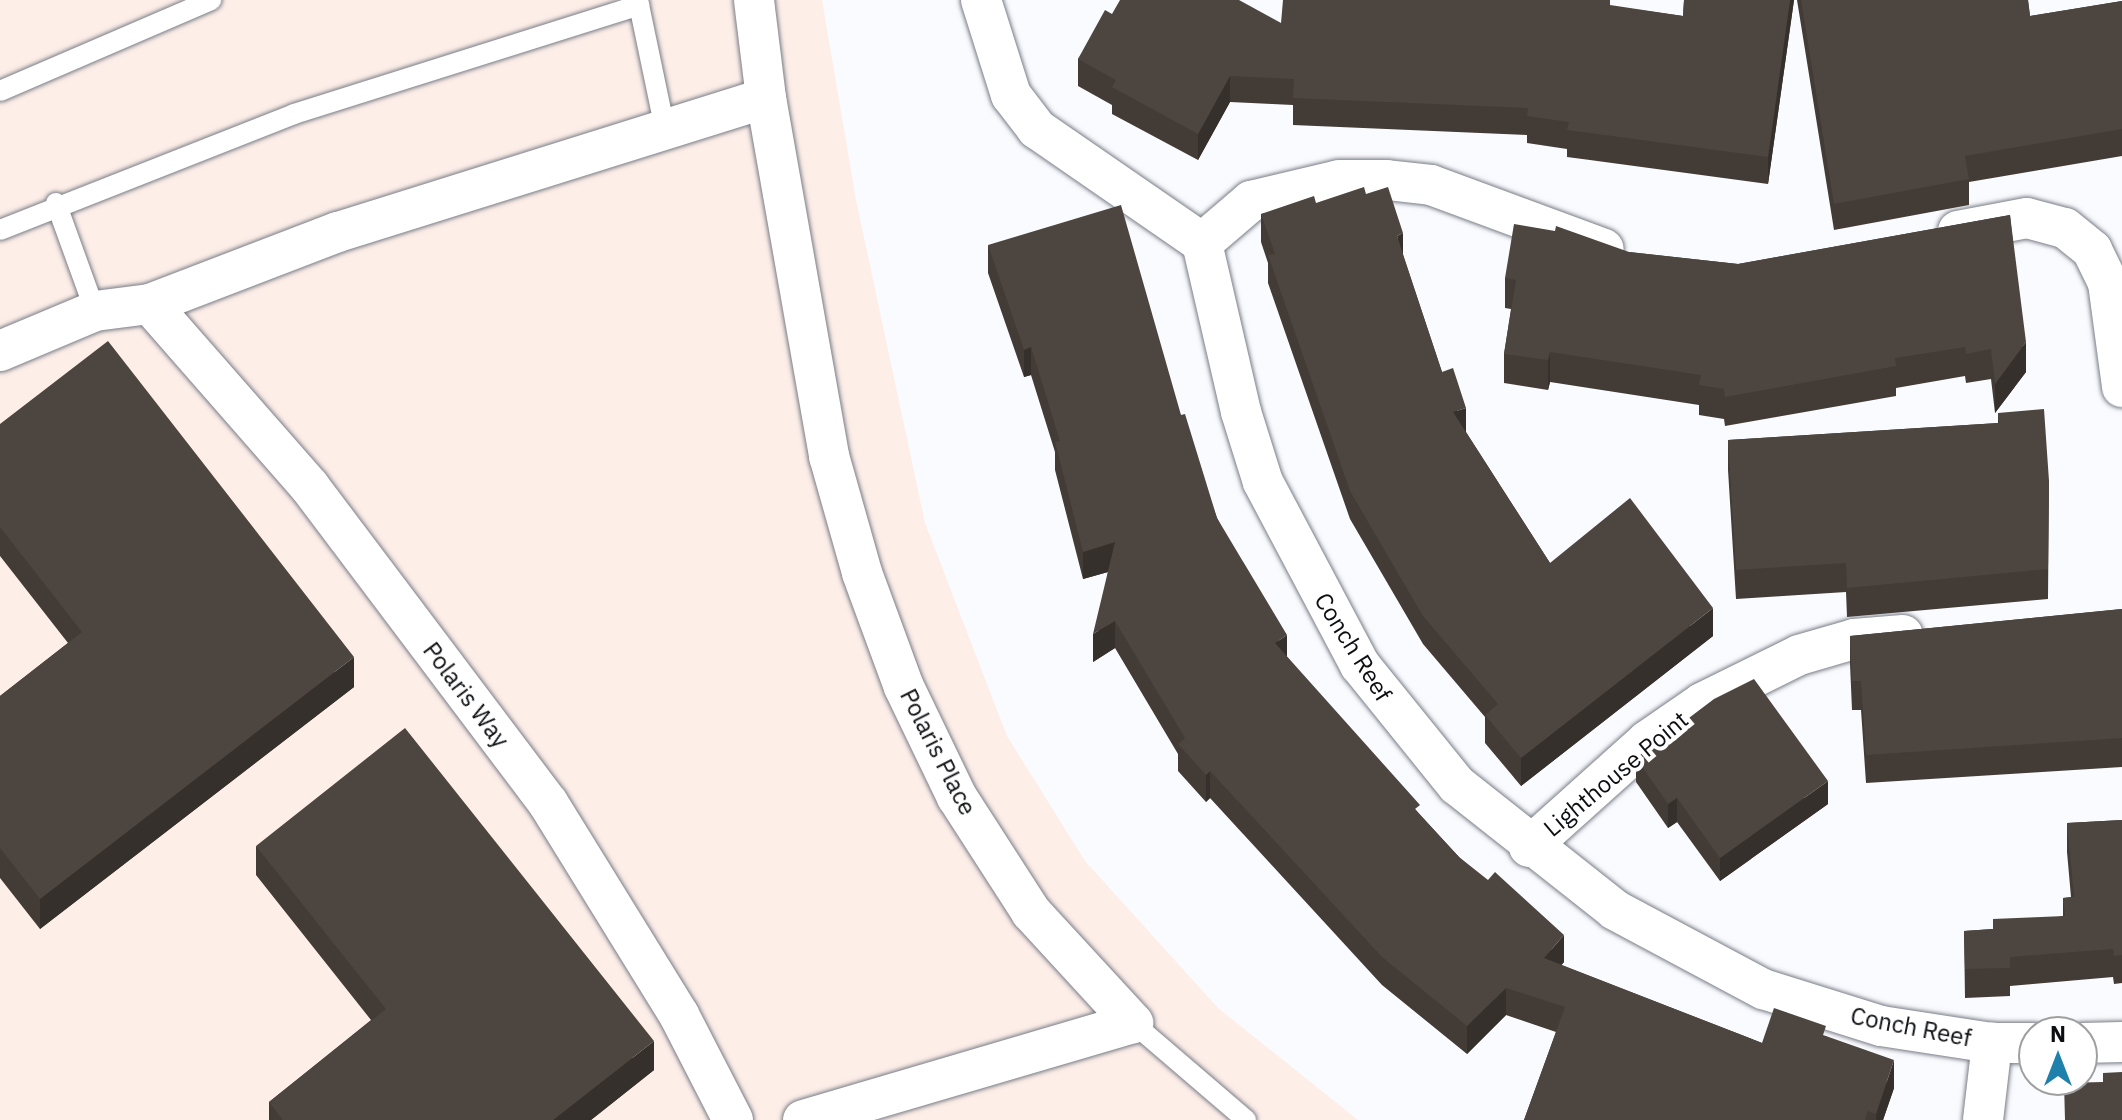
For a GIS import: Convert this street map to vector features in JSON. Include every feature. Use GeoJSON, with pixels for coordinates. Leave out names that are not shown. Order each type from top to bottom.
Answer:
{"type":"FeatureCollection","features":[{"type":"Feature","properties":{"kind":"street"},"geometry":{"type":"LineString","coordinates":[[0,351],[95,311],[150,304],[338,232],[766,98],[754,0]]}},
{"type":"Feature","properties":{"kind":"street"},"geometry":{"type":"LineString","coordinates":[[981,0],[1011,95],[1037,129],[1202,243],[1251,201],[1339,180],[1387,180],[1431,185],[1645,261]]}},
{"type":"Feature","properties":{"kind":"street","name":"Polaris Place"},"geometry":{"type":"LineString","coordinates":[[766,98],[829,456],[862,573],[904,687],[957,797],[1031,912],[1133,1023]]}},
{"type":"Feature","properties":{"kind":"street"},"geometry":{"type":"LineString","coordinates":[[1921,238],[2027,218],[2065,228],[2092,250],[2108,283],[2122,387]]}},
{"type":"Feature","properties":{"kind":"street","name":"Conch Reef"},"geometry":{"type":"LineString","coordinates":[[1202,243],[1241,412],[1263,482],[1322,601],[1360,665],[1409,730],[1457,785],[1529,847],[1615,910],[1763,989],[1881,1026],[1992,1043],[2018,1043]]}},
{"type":"Feature","properties":{"kind":"street","name":"Polaris Way"},"geometry":{"type":"LineString","coordinates":[[150,304],[310,487],[548,803],[679,1015],[733,1120]]}},
{"type":"Feature","properties":{"kind":"street","name":"Lighthouse Point"},"geometry":{"type":"LineString","coordinates":[[1529,847],[1647,741],[1702,703],[1799,655],[1854,639],[1948,630]]}},
{"type":"Feature","properties":{"kind":"street"},"geometry":{"type":"LineString","coordinates":[[803,1120],[1133,1023]]}},
{"type":"Feature","properties":{"kind":"street"},"geometry":{"type":"LineString","coordinates":[[2098,1043],[2122,1042]]}},
{"type":"Feature","properties":{"kind":"street"},"geometry":{"type":"LineString","coordinates":[[1983,1120],[1992,1043]]}},
{"type":"Feature","properties":{"kind":"lane"},"geometry":{"type":"LineString","coordinates":[[0,91],[211,0]]}},
{"type":"Feature","properties":{"kind":"lane"},"geometry":{"type":"LineString","coordinates":[[0,230],[56,203],[294,114],[638,2],[665,129]]}},
{"type":"Feature","properties":{"kind":"lane"},"geometry":{"type":"LineString","coordinates":[[56,203],[95,311]]}},
{"type":"Feature","properties":{"kind":"lane"},"geometry":{"type":"LineString","coordinates":[[1133,1023],[1246,1120]]}},
{"type":"Feature","properties":{"kind":"shaded area"},"geometry":{"type":"Polygon","coordinates":[[[0,0],[822,0],[856,200],[925,523],[1007,736],[1085,861],[1218,1008],[1358,1120],[0,1120],[0,0]]]}},
{"type":"Feature","properties":{"kind":"building"},"geometry":{"type":"Polygon","coordinates":[[[1120,0],[1239,0],[1281,23],[1283,0],[1610,0],[1610,5],[1683,16],[1684,0],[1790,0],[1768,157],[1567,130],[1569,122],[1527,116],[1528,108],[1293,98],[1294,79],[1230,76],[1198,134],[1112,87],[1116,80],[1078,59],[1105,10],[1112,14],[1120,0]]]}},
{"type":"Feature","properties":{"kind":"building"},"geometry":{"type":"Polygon","coordinates":[[[1801,0],[2028,0],[2030,16],[2122,1],[2122,129],[1965,156],[1969,179],[1834,204],[1801,0]]]}},
{"type":"Feature","properties":{"kind":"building"},"geometry":{"type":"Polygon","coordinates":[[[1364,187],[1366,194],[1388,187],[1403,233],[1397,236],[1442,372],[1453,368],[1466,408],[1453,412],[1550,563],[1630,498],[1713,608],[1521,758],[1485,715],[1498,704],[1423,616],[1350,491],[1268,255],[1275,254],[1261,214],[1314,196],[1316,203],[1364,187]]]}},
{"type":"Feature","properties":{"kind":"building"},"geometry":{"type":"Polygon","coordinates":[[[1121,205],[1181,415],[1185,414],[1217,518],[1287,635],[1275,643],[1420,805],[1415,809],[1459,857],[1488,880],[1495,872],[1564,935],[1544,958],[1762,1043],[1774,1008],[1826,1026],[1823,1035],[1894,1060],[1876,1114],[1868,1111],[1865,1120],[1524,1120],[1565,1007],[1506,988],[1467,1026],[1382,957],[1210,771],[1206,775],[1178,744],[1185,738],[1115,621],[1093,634],[1115,542],[1083,552],[1055,442],[1060,441],[1031,347],[1024,350],[988,245],[1121,205]]]}},
{"type":"Feature","properties":{"kind":"building"},"geometry":{"type":"Polygon","coordinates":[[[2010,215],[2026,342],[1995,384],[1991,349],[1966,354],[1965,347],[1895,358],[1896,366],[1725,397],[1724,389],[1699,385],[1701,375],[1550,352],[1548,360],[1504,354],[1516,280],[1505,278],[1514,224],[1555,231],[1556,226],[1629,252],[1738,264],[2010,215]]]}},
{"type":"Feature","properties":{"kind":"building"},"geometry":{"type":"Polygon","coordinates":[[[108,341],[354,657],[40,899],[0,848],[0,696],[82,632],[0,527],[0,424],[108,341]]]}},
{"type":"Feature","properties":{"kind":"building"},"geometry":{"type":"Polygon","coordinates":[[[2044,409],[2049,481],[2048,569],[1847,588],[1846,563],[1736,570],[1728,440],[1999,423],[1998,413],[2044,409]]]}},
{"type":"Feature","properties":{"kind":"building"},"geometry":{"type":"Polygon","coordinates":[[[2122,609],[2122,738],[1866,755],[1861,681],[1852,681],[1850,636],[2122,609]]]}},
{"type":"Feature","properties":{"kind":"building"},"geometry":{"type":"Polygon","coordinates":[[[1754,679],[1828,781],[1720,858],[1677,798],[1668,804],[1636,758],[1714,699],[1754,679]]]}},
{"type":"Feature","properties":{"kind":"building"},"geometry":{"type":"Polygon","coordinates":[[[405,728],[654,1041],[553,1120],[283,1120],[269,1102],[386,1009],[256,846],[405,728]]]}},
{"type":"Feature","properties":{"kind":"building"},"geometry":{"type":"Polygon","coordinates":[[[2122,820],[2122,955],[2114,956],[2113,949],[2010,957],[2010,968],[1965,969],[1964,931],[1993,929],[1993,919],[2065,916],[2063,898],[2074,897],[2067,823],[2122,820]]]}},
{"type":"Feature","properties":{"kind":"building"},"geometry":{"type":"Polygon","coordinates":[[[2122,1072],[2122,1120],[2065,1120],[2064,1096],[2098,1096],[2098,1082],[2103,1082],[2103,1073],[2122,1072]]]}}]}
